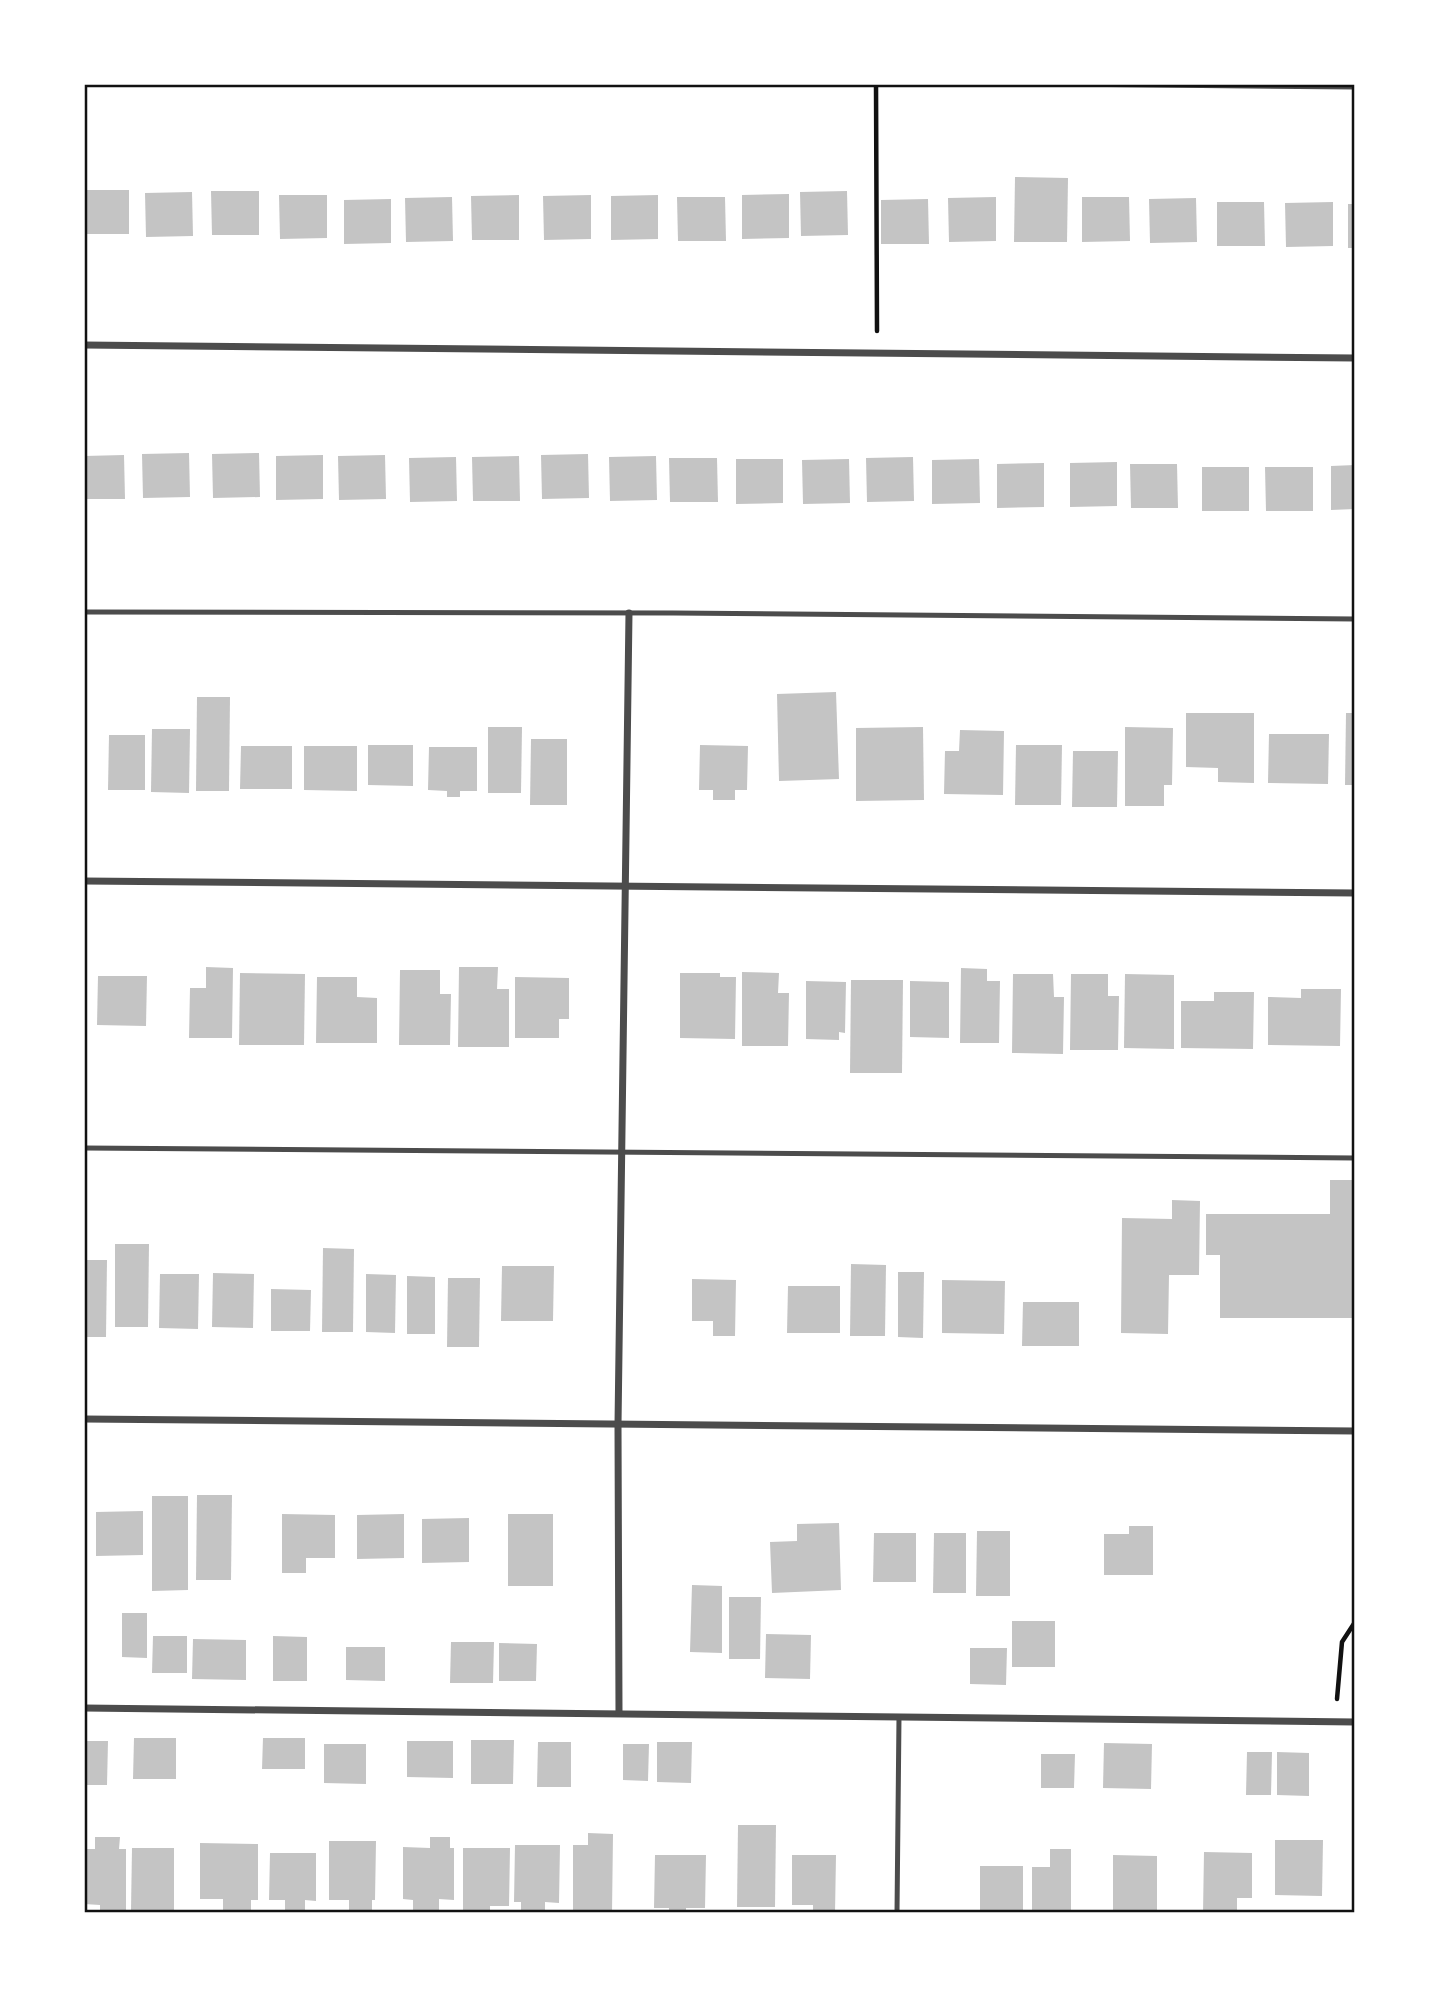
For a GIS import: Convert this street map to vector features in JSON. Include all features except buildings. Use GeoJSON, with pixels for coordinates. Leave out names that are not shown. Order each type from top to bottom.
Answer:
{"type":"FeatureCollection","features":[{"type":"Feature","properties":{"kind":"street"},"geometry":{"type":"LineString","coordinates":[[84,345],[1355,358]]}},
{"type":"Feature","properties":{"kind":"street"},"geometry":{"type":"LineString","coordinates":[[619,1713],[618,1425],[629,613]]}},
{"type":"Feature","properties":{"kind":"street"},"geometry":{"type":"LineString","coordinates":[[84,881],[1355,893]]}},
{"type":"Feature","properties":{"kind":"street"},"geometry":{"type":"LineString","coordinates":[[84,1419],[1355,1431]]}},
{"type":"Feature","properties":{"kind":"street"},"geometry":{"type":"LineString","coordinates":[[84,1708],[1355,1722]]}},
{"type":"Feature","properties":{"kind":"lane"},"geometry":{"type":"LineString","coordinates":[[1061,84],[1355,87]]}},
{"type":"Feature","properties":{"kind":"lane"},"geometry":{"type":"LineString","coordinates":[[84,612],[1355,619]]}},
{"type":"Feature","properties":{"kind":"lane"},"geometry":{"type":"LineString","coordinates":[[84,1148],[1355,1158]]}},
{"type":"Feature","properties":{"kind":"lane"},"geometry":{"type":"LineString","coordinates":[[897,1913],[899,1717]]}},
{"type":"Feature","properties":{"kind":"path"},"geometry":{"type":"LineString","coordinates":[[876,84],[877,353]]}},
{"type":"Feature","properties":{"kind":"path"},"geometry":{"type":"LineString","coordinates":[[1337,1699],[1342,1642],[1355,1622]]}}]}
